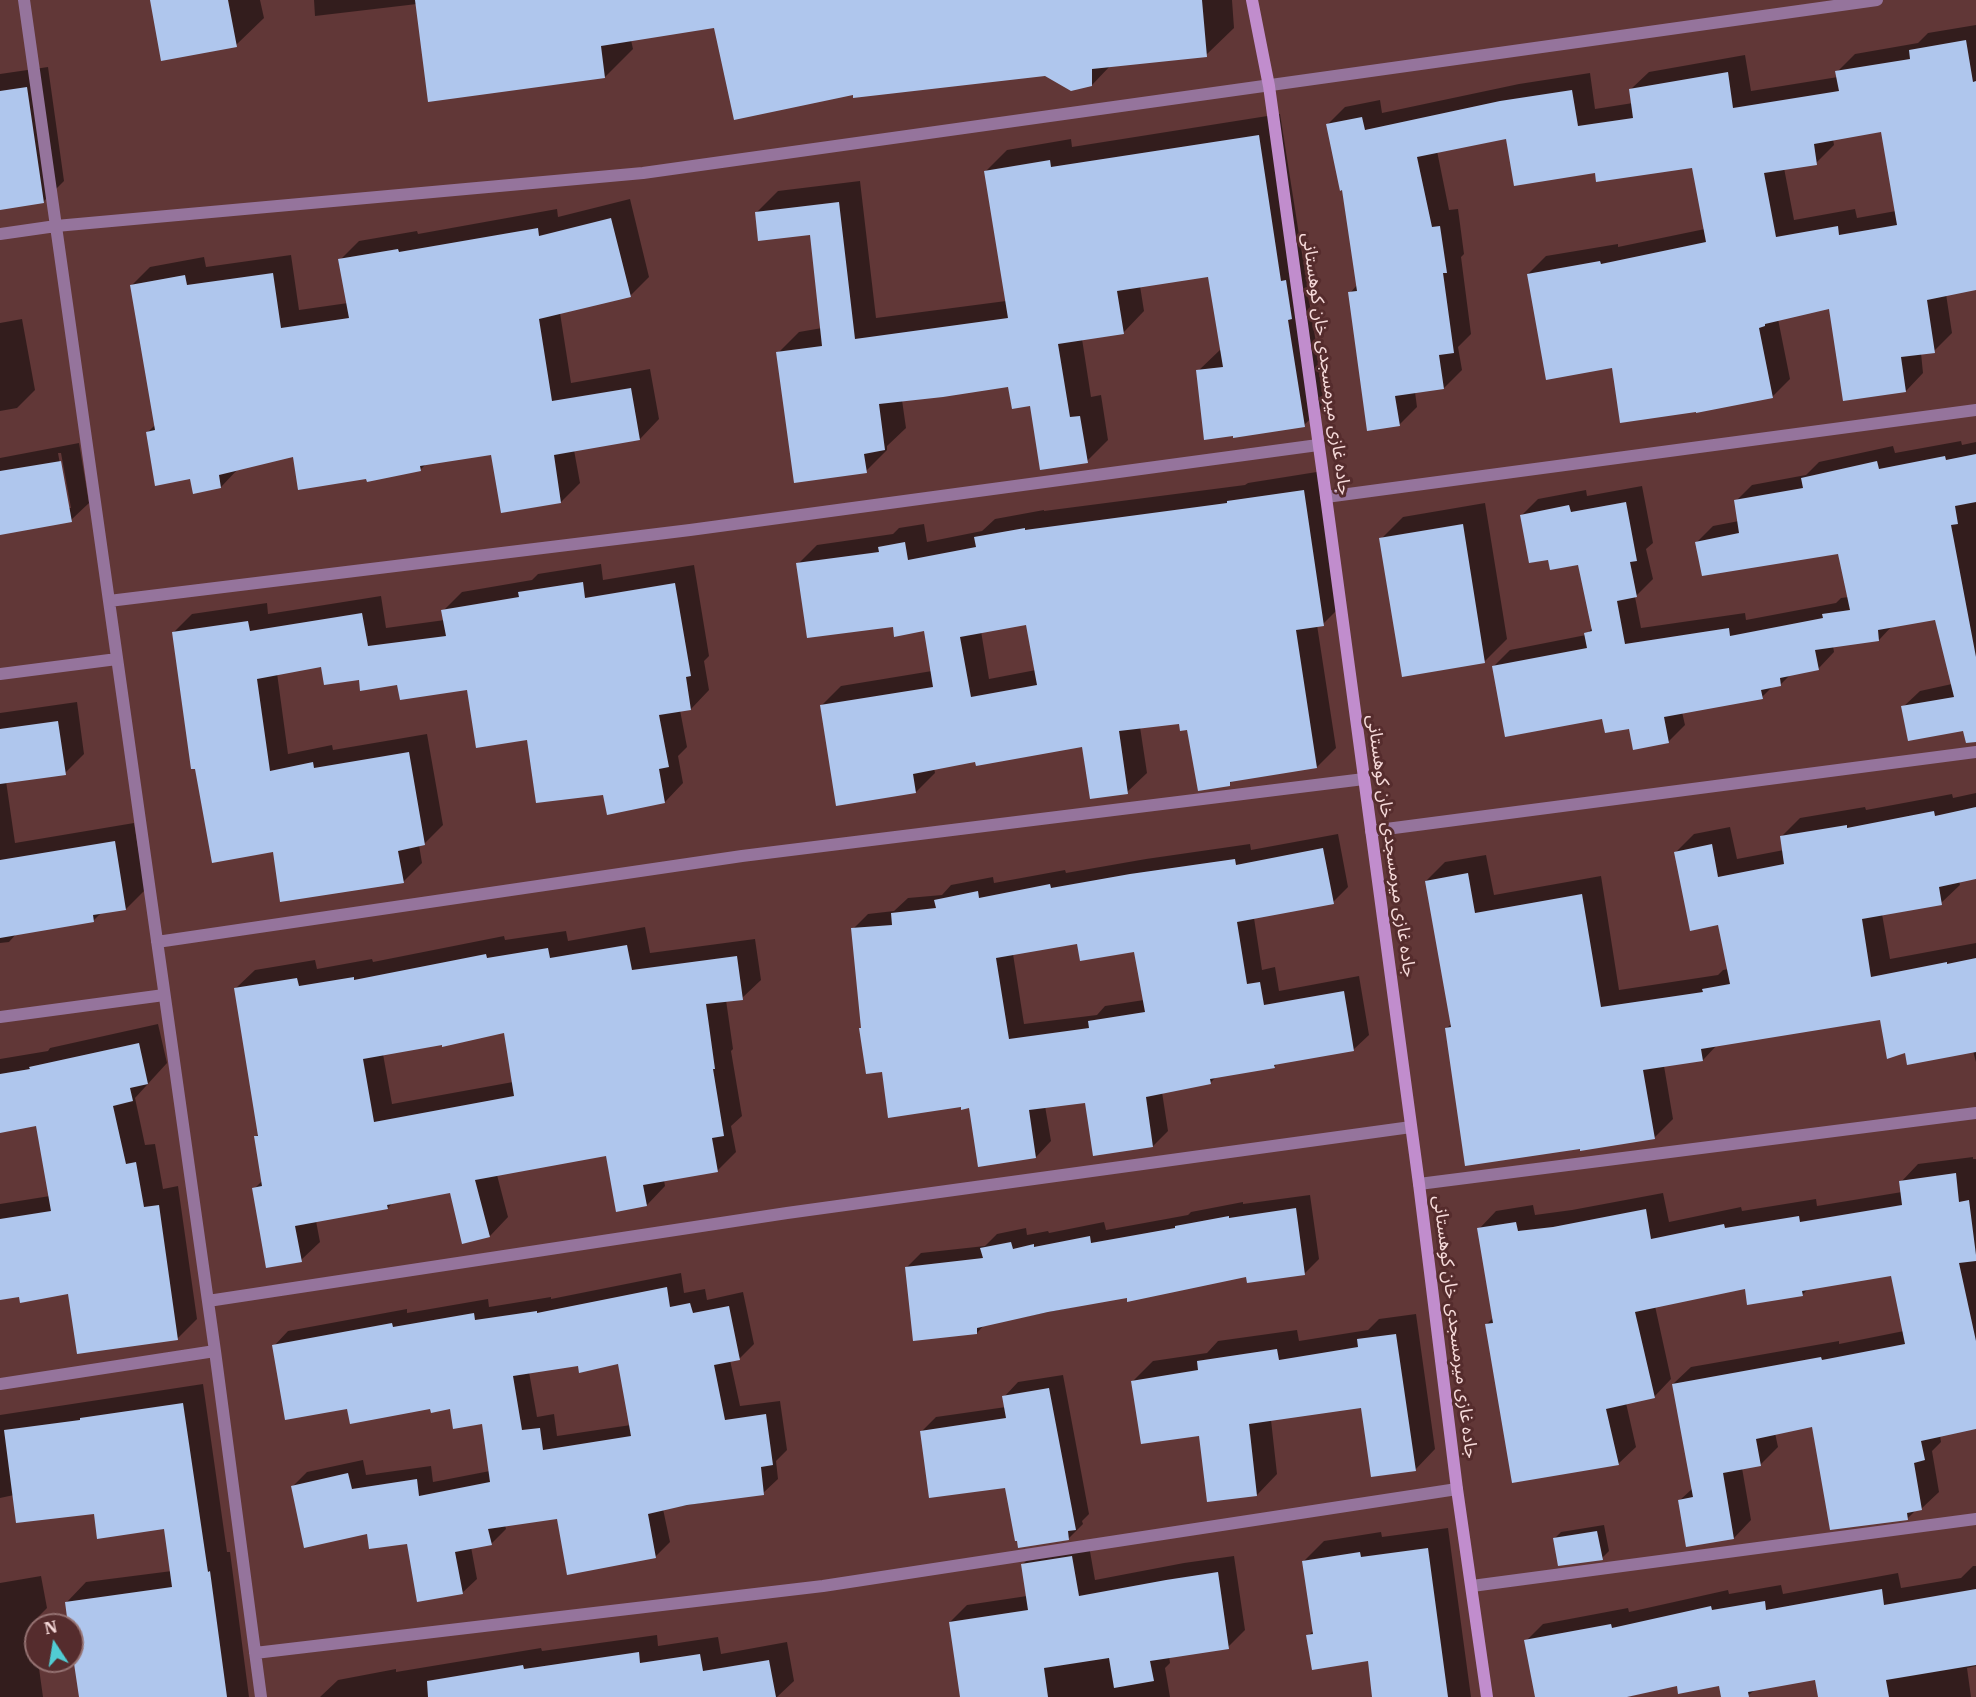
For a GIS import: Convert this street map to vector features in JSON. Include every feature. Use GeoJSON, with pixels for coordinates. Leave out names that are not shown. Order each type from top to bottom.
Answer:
{"type":"FeatureCollection","features":[{"type":"Feature","properties":{"kind":"main road","name":"جاده غازی میرمسجدی خان کوهستانی"},"geometry":{"type":"LineString","coordinates":[[1252,0],[1269,86],[1326,497],[1419,1184],[1457,1489],[1487,1697]]}},
{"type":"Feature","properties":{"kind":"street"},"geometry":{"type":"LineString","coordinates":[[24,0],[261,1697]]}},
{"type":"Feature","properties":{"kind":"street"},"geometry":{"type":"LineString","coordinates":[[0,234],[56,225],[643,173],[1877,0]]}},
{"type":"Feature","properties":{"kind":"street"},"geometry":{"type":"LineString","coordinates":[[1326,497],[1976,410]]}},
{"type":"Feature","properties":{"kind":"street"},"geometry":{"type":"LineString","coordinates":[[109,601],[690,530],[1318,445]]}},
{"type":"Feature","properties":{"kind":"street"},"geometry":{"type":"LineString","coordinates":[[0,674],[117,659]]}},
{"type":"Feature","properties":{"kind":"street"},"geometry":{"type":"LineString","coordinates":[[1371,831],[1976,752]]}},
{"type":"Feature","properties":{"kind":"street"},"geometry":{"type":"LineString","coordinates":[[157,942],[742,856],[1364,779]]}},
{"type":"Feature","properties":{"kind":"street"},"geometry":{"type":"LineString","coordinates":[[0,1017],[164,995]]}},
{"type":"Feature","properties":{"kind":"street"},"geometry":{"type":"LineString","coordinates":[[1419,1184],[1976,1113]]}},
{"type":"Feature","properties":{"kind":"street"},"geometry":{"type":"LineString","coordinates":[[207,1301],[787,1213],[1411,1127]]}},
{"type":"Feature","properties":{"kind":"street"},"geometry":{"type":"LineString","coordinates":[[0,1384],[214,1351]]}},
{"type":"Feature","properties":{"kind":"street"},"geometry":{"type":"LineString","coordinates":[[255,1653],[823,1586],[1457,1489]]}},
{"type":"Feature","properties":{"kind":"street"},"geometry":{"type":"LineString","coordinates":[[1472,1586],[1976,1519]]}},
{"type":"Feature","properties":{"kind":"building"},"geometry":{"type":"Polygon","coordinates":[[[150,0],[228,0],[237,47],[161,61],[150,0]]]}},
{"type":"Feature","properties":{"kind":"building"},"geometry":{"type":"Polygon","coordinates":[[[415,0],[1202,0],[1207,57],[1092,69],[1092,86],[1071,91],[1045,76],[853,98],[853,95],[734,120],[714,28],[601,46],[605,78],[428,102],[415,0]]]}},
{"type":"Feature","properties":{"kind":"building"},"geometry":{"type":"Polygon","coordinates":[[[1966,40],[1973,82],[1976,81],[1976,290],[1927,300],[1935,353],[1901,357],[1906,392],[1843,401],[1829,309],[1765,324],[1759,328],[1773,398],[1696,413],[1620,423],[1612,368],[1546,380],[1527,274],[1600,261],[1601,264],[1706,242],[1692,168],[1596,182],[1595,173],[1514,186],[1506,139],[1417,157],[1432,227],[1440,226],[1447,273],[1443,273],[1454,353],[1439,355],[1444,389],[1395,396],[1400,426],[1367,431],[1348,292],[1357,291],[1342,190],[1340,191],[1326,124],[1362,117],[1365,130],[1500,101],[1572,90],[1578,126],[1633,118],[1629,89],[1728,72],[1733,108],[1839,91],[1835,71],[1910,59],[1909,50],[1966,40]],[[1881,132],[1814,144],[1817,165],[1764,173],[1776,237],[1838,226],[1839,235],[1897,225],[1881,132]]]}},
{"type":"Feature","properties":{"kind":"building"},"geometry":{"type":"Polygon","coordinates":[[[27,87],[44,203],[0,210],[0,91],[27,87]]]}},
{"type":"Feature","properties":{"kind":"building"},"geometry":{"type":"Polygon","coordinates":[[[1259,135],[1281,281],[1286,280],[1292,319],[1288,320],[1305,427],[1204,440],[1196,370],[1223,367],[1208,277],[1117,291],[1124,334],[1058,344],[1070,417],[1080,416],[1088,463],[1040,470],[1030,406],[1012,409],[1008,387],[879,404],[885,450],[864,454],[867,473],[794,483],[776,352],[822,346],[810,235],[758,241],[755,212],[839,202],[855,339],[1008,318],[984,171],[1050,160],[1051,167],[1259,135]]]}},
{"type":"Feature","properties":{"kind":"building"},"geometry":{"type":"Polygon","coordinates":[[[611,218],[631,297],[539,319],[552,401],[631,388],[640,440],[554,455],[561,503],[501,513],[491,455],[420,466],[421,471],[367,482],[366,479],[298,490],[293,457],[219,475],[221,488],[193,494],[190,479],[155,486],[146,432],[155,430],[130,285],[185,275],[187,285],[273,273],[281,328],[349,318],[338,259],[398,249],[399,252],[538,228],[539,236],[611,218]]]}},
{"type":"Feature","properties":{"kind":"building"},"geometry":{"type":"Polygon","coordinates":[[[1976,454],[1976,502],[1955,506],[1958,524],[1951,525],[1976,657],[1976,742],[1966,743],[1963,731],[1908,741],[1901,706],[1954,697],[1935,620],[1878,630],[1879,641],[1815,650],[1819,670],[1780,678],[1781,686],[1761,690],[1763,699],[1664,717],[1669,743],[1633,750],[1629,729],[1605,733],[1602,719],[1505,737],[1492,666],[1587,648],[1584,633],[1592,631],[1578,565],[1550,570],[1548,560],[1529,563],[1520,515],[1569,505],[1571,512],[1626,502],[1637,561],[1630,562],[1637,597],[1617,601],[1625,644],[1729,628],[1730,636],[1823,618],[1822,614],[1850,610],[1838,554],[1702,576],[1695,542],[1739,533],[1734,500],[1803,488],[1801,478],[1877,461],[1879,469],[1945,456],[1946,460],[1976,454]]]}},
{"type":"Feature","properties":{"kind":"building"},"geometry":{"type":"Polygon","coordinates":[[[61,461],[72,522],[0,535],[0,471],[61,461]]]}},
{"type":"Feature","properties":{"kind":"building"},"geometry":{"type":"Polygon","coordinates":[[[1304,490],[1324,626],[1296,630],[1317,768],[1230,782],[1230,786],[1198,791],[1187,730],[1180,731],[1179,724],[1119,731],[1128,794],[1090,799],[1082,747],[976,766],[975,762],[913,774],[916,793],[836,806],[820,705],[933,687],[924,631],[894,637],[893,627],[807,638],[796,563],[879,552],[878,547],[905,542],[908,560],[976,547],[974,537],[1025,528],[1025,530],[1227,503],[1227,501],[1304,490]],[[1026,625],[960,637],[971,697],[1037,685],[1026,625]]]}},
{"type":"Feature","properties":{"kind":"building"},"geometry":{"type":"Polygon","coordinates":[[[1463,524],[1485,663],[1402,677],[1379,538],[1463,524]]]}},
{"type":"Feature","properties":{"kind":"building"},"geometry":{"type":"Polygon","coordinates":[[[583,582],[585,598],[675,583],[691,676],[686,677],[691,710],[659,715],[669,767],[659,769],[665,803],[607,815],[603,795],[536,803],[527,740],[476,748],[467,690],[400,700],[397,685],[360,691],[359,680],[324,685],[321,667],[257,679],[270,771],[313,762],[314,768],[409,752],[425,845],[398,851],[404,883],[280,902],[273,852],[212,863],[195,769],[191,769],[172,632],[248,621],[250,631],[362,613],[368,646],[446,636],[441,610],[519,597],[518,592],[583,582]]]}},
{"type":"Feature","properties":{"kind":"building"},"geometry":{"type":"Polygon","coordinates":[[[58,721],[66,775],[0,784],[0,729],[58,721]]]}},
{"type":"Feature","properties":{"kind":"building"},"geometry":{"type":"Polygon","coordinates":[[[1976,807],[1976,879],[1939,887],[1942,905],[1862,919],[1871,977],[1976,958],[1976,1052],[1907,1065],[1905,1053],[1887,1059],[1880,1020],[1701,1049],[1703,1061],[1643,1070],[1655,1139],[1465,1166],[1445,1028],[1451,1027],[1425,881],[1468,873],[1475,913],[1582,894],[1601,1007],[1703,992],[1702,989],[1730,984],[1718,925],[1690,931],[1674,852],[1712,844],[1718,877],[1784,864],[1780,836],[1847,825],[1847,828],[1934,811],[1935,816],[1976,807]]]}},
{"type":"Feature","properties":{"kind":"building"},"geometry":{"type":"Polygon","coordinates":[[[115,841],[126,910],[93,915],[94,922],[0,938],[0,860],[115,841]]]}},
{"type":"Feature","properties":{"kind":"building"},"geometry":{"type":"Polygon","coordinates":[[[1323,848],[1334,904],[1237,922],[1247,984],[1260,982],[1264,1005],[1344,991],[1354,1051],[1210,1079],[1211,1084],[1146,1097],[1153,1147],[1093,1156],[1085,1103],[1029,1110],[1036,1158],[978,1167],[969,1108],[961,1110],[961,1107],[888,1118],[882,1072],[866,1074],[859,1028],[861,1028],[851,928],[892,925],[891,913],[936,908],[934,900],[978,891],[979,898],[1050,884],[1051,888],[1235,859],[1236,865],[1323,848]],[[1077,944],[996,958],[1009,1039],[1089,1028],[1088,1021],[1145,1012],[1134,952],[1080,961],[1077,944]]]}},
{"type":"Feature","properties":{"kind":"building"},"geometry":{"type":"Polygon","coordinates":[[[627,945],[632,970],[737,956],[743,1000],[706,1004],[715,1069],[713,1069],[724,1136],[712,1138],[718,1172],[643,1185],[647,1206],[616,1212],[606,1156],[475,1180],[490,1237],[462,1244],[450,1193],[387,1205],[388,1209],[295,1226],[302,1262],[266,1268],[252,1188],[262,1186],[254,1136],[258,1136],[234,988],[297,978],[299,986],[354,977],[354,980],[486,954],[487,958],[548,948],[550,958],[627,945]],[[504,1033],[442,1047],[442,1045],[363,1059],[374,1122],[514,1096],[504,1033]]]}},
{"type":"Feature","properties":{"kind":"building"},"geometry":{"type":"Polygon","coordinates":[[[139,1043],[148,1084],[130,1088],[133,1101],[113,1106],[126,1164],[136,1162],[144,1207],[159,1205],[178,1340],[77,1354],[68,1294],[20,1303],[19,1297],[0,1300],[0,1219],[51,1211],[36,1126],[0,1133],[0,1074],[139,1043]]]}},
{"type":"Feature","properties":{"kind":"building"},"geometry":{"type":"Polygon","coordinates":[[[1956,1173],[1959,1202],[1969,1200],[1976,1255],[1976,1261],[1959,1263],[1976,1341],[1976,1429],[1921,1441],[1925,1460],[1914,1463],[1922,1510],[1907,1513],[1908,1520],[1830,1530],[1812,1427],[1756,1439],[1761,1466],[1723,1473],[1734,1539],[1686,1547],[1678,1500],[1693,1497],[1672,1384],[1905,1344],[1891,1276],[1802,1291],[1803,1296],[1747,1305],[1745,1289],[1635,1312],[1655,1398],[1606,1409],[1619,1465],[1512,1483],[1485,1324],[1493,1323],[1477,1228],[1516,1222],[1518,1231],[1553,1227],[1646,1209],[1651,1239],[1724,1224],[1725,1228],[1799,1216],[1800,1222],[1902,1205],[1899,1181],[1956,1173]]]}},
{"type":"Feature","properties":{"kind":"building"},"geometry":{"type":"Polygon","coordinates":[[[1296,1208],[1305,1275],[1247,1283],[1246,1277],[1127,1302],[1127,1298],[1048,1312],[977,1328],[977,1334],[913,1341],[905,1267],[983,1258],[980,1248],[1011,1242],[1013,1249],[1090,1236],[1091,1243],[1229,1216],[1229,1218],[1296,1208]]]}},
{"type":"Feature","properties":{"kind":"building"},"geometry":{"type":"Polygon","coordinates":[[[667,1287],[670,1307],[690,1303],[693,1313],[729,1306],[740,1360],[714,1365],[725,1420],[766,1414],[773,1465],[761,1467],[764,1495],[687,1505],[648,1514],[656,1558],[567,1575],[557,1519],[488,1529],[492,1545],[455,1552],[463,1594],[417,1602],[407,1544],[369,1549],[367,1534],[304,1548],[291,1486],[348,1473],[352,1489],[417,1479],[419,1496],[490,1482],[482,1424],[453,1429],[450,1409],[431,1413],[430,1409],[350,1424],[347,1409],[285,1420],[272,1345],[392,1323],[393,1327],[474,1313],[475,1320],[537,1311],[537,1313],[667,1287]],[[618,1364],[579,1373],[578,1366],[513,1376],[522,1430],[540,1428],[543,1450],[631,1436],[618,1364]]]}},
{"type":"Feature","properties":{"kind":"building"},"geometry":{"type":"Polygon","coordinates":[[[1396,1334],[1416,1471],[1371,1477],[1361,1408],[1249,1424],[1257,1496],[1207,1502],[1199,1436],[1141,1444],[1131,1381],[1198,1370],[1197,1361],[1277,1349],[1279,1360],[1358,1347],[1357,1339],[1396,1334]]]}},
{"type":"Feature","properties":{"kind":"building"},"geometry":{"type":"Polygon","coordinates":[[[1049,1388],[1076,1530],[1068,1531],[1069,1540],[1018,1548],[1005,1488],[929,1498],[920,1431],[1006,1418],[1002,1396],[1049,1388]]]}},
{"type":"Feature","properties":{"kind":"building"},"geometry":{"type":"Polygon","coordinates":[[[183,1403],[208,1572],[210,1571],[227,1697],[79,1697],[75,1673],[84,1673],[84,1613],[66,1613],[65,1602],[172,1587],[164,1529],[97,1539],[94,1514],[16,1523],[4,1430],[80,1420],[80,1418],[183,1403]]]}},
{"type":"Feature","properties":{"kind":"building"},"geometry":{"type":"Polygon","coordinates":[[[1597,1531],[1603,1560],[1558,1566],[1553,1538],[1597,1531]]]}},
{"type":"Feature","properties":{"kind":"building"},"geometry":{"type":"Polygon","coordinates":[[[1428,1548],[1448,1697],[1372,1697],[1368,1661],[1312,1670],[1306,1635],[1313,1634],[1302,1561],[1360,1552],[1361,1557],[1428,1548]]]}},
{"type":"Feature","properties":{"kind":"building"},"geometry":{"type":"Polygon","coordinates":[[[1072,1556],[1079,1596],[1218,1572],[1229,1649],[1150,1661],[1154,1681],[1114,1688],[1109,1658],[1044,1668],[1048,1697],[960,1697],[949,1622],[1028,1610],[1021,1564],[1072,1556]]]}},
{"type":"Feature","properties":{"kind":"building"},"geometry":{"type":"Polygon","coordinates":[[[1882,1589],[1884,1605],[1976,1589],[1976,1665],[1886,1680],[1889,1697],[1818,1697],[1815,1680],[1748,1692],[1749,1697],[1721,1697],[1719,1686],[1678,1694],[1677,1686],[1627,1697],[1535,1697],[1524,1640],[1611,1624],[1612,1628],[1711,1606],[1712,1610],[1765,1601],[1766,1610],[1882,1589]]]}},
{"type":"Feature","properties":{"kind":"building"},"geometry":{"type":"Polygon","coordinates":[[[639,1652],[640,1663],[700,1654],[703,1671],[769,1660],[776,1697],[428,1697],[427,1681],[523,1665],[524,1669],[639,1652]]]}}]}
